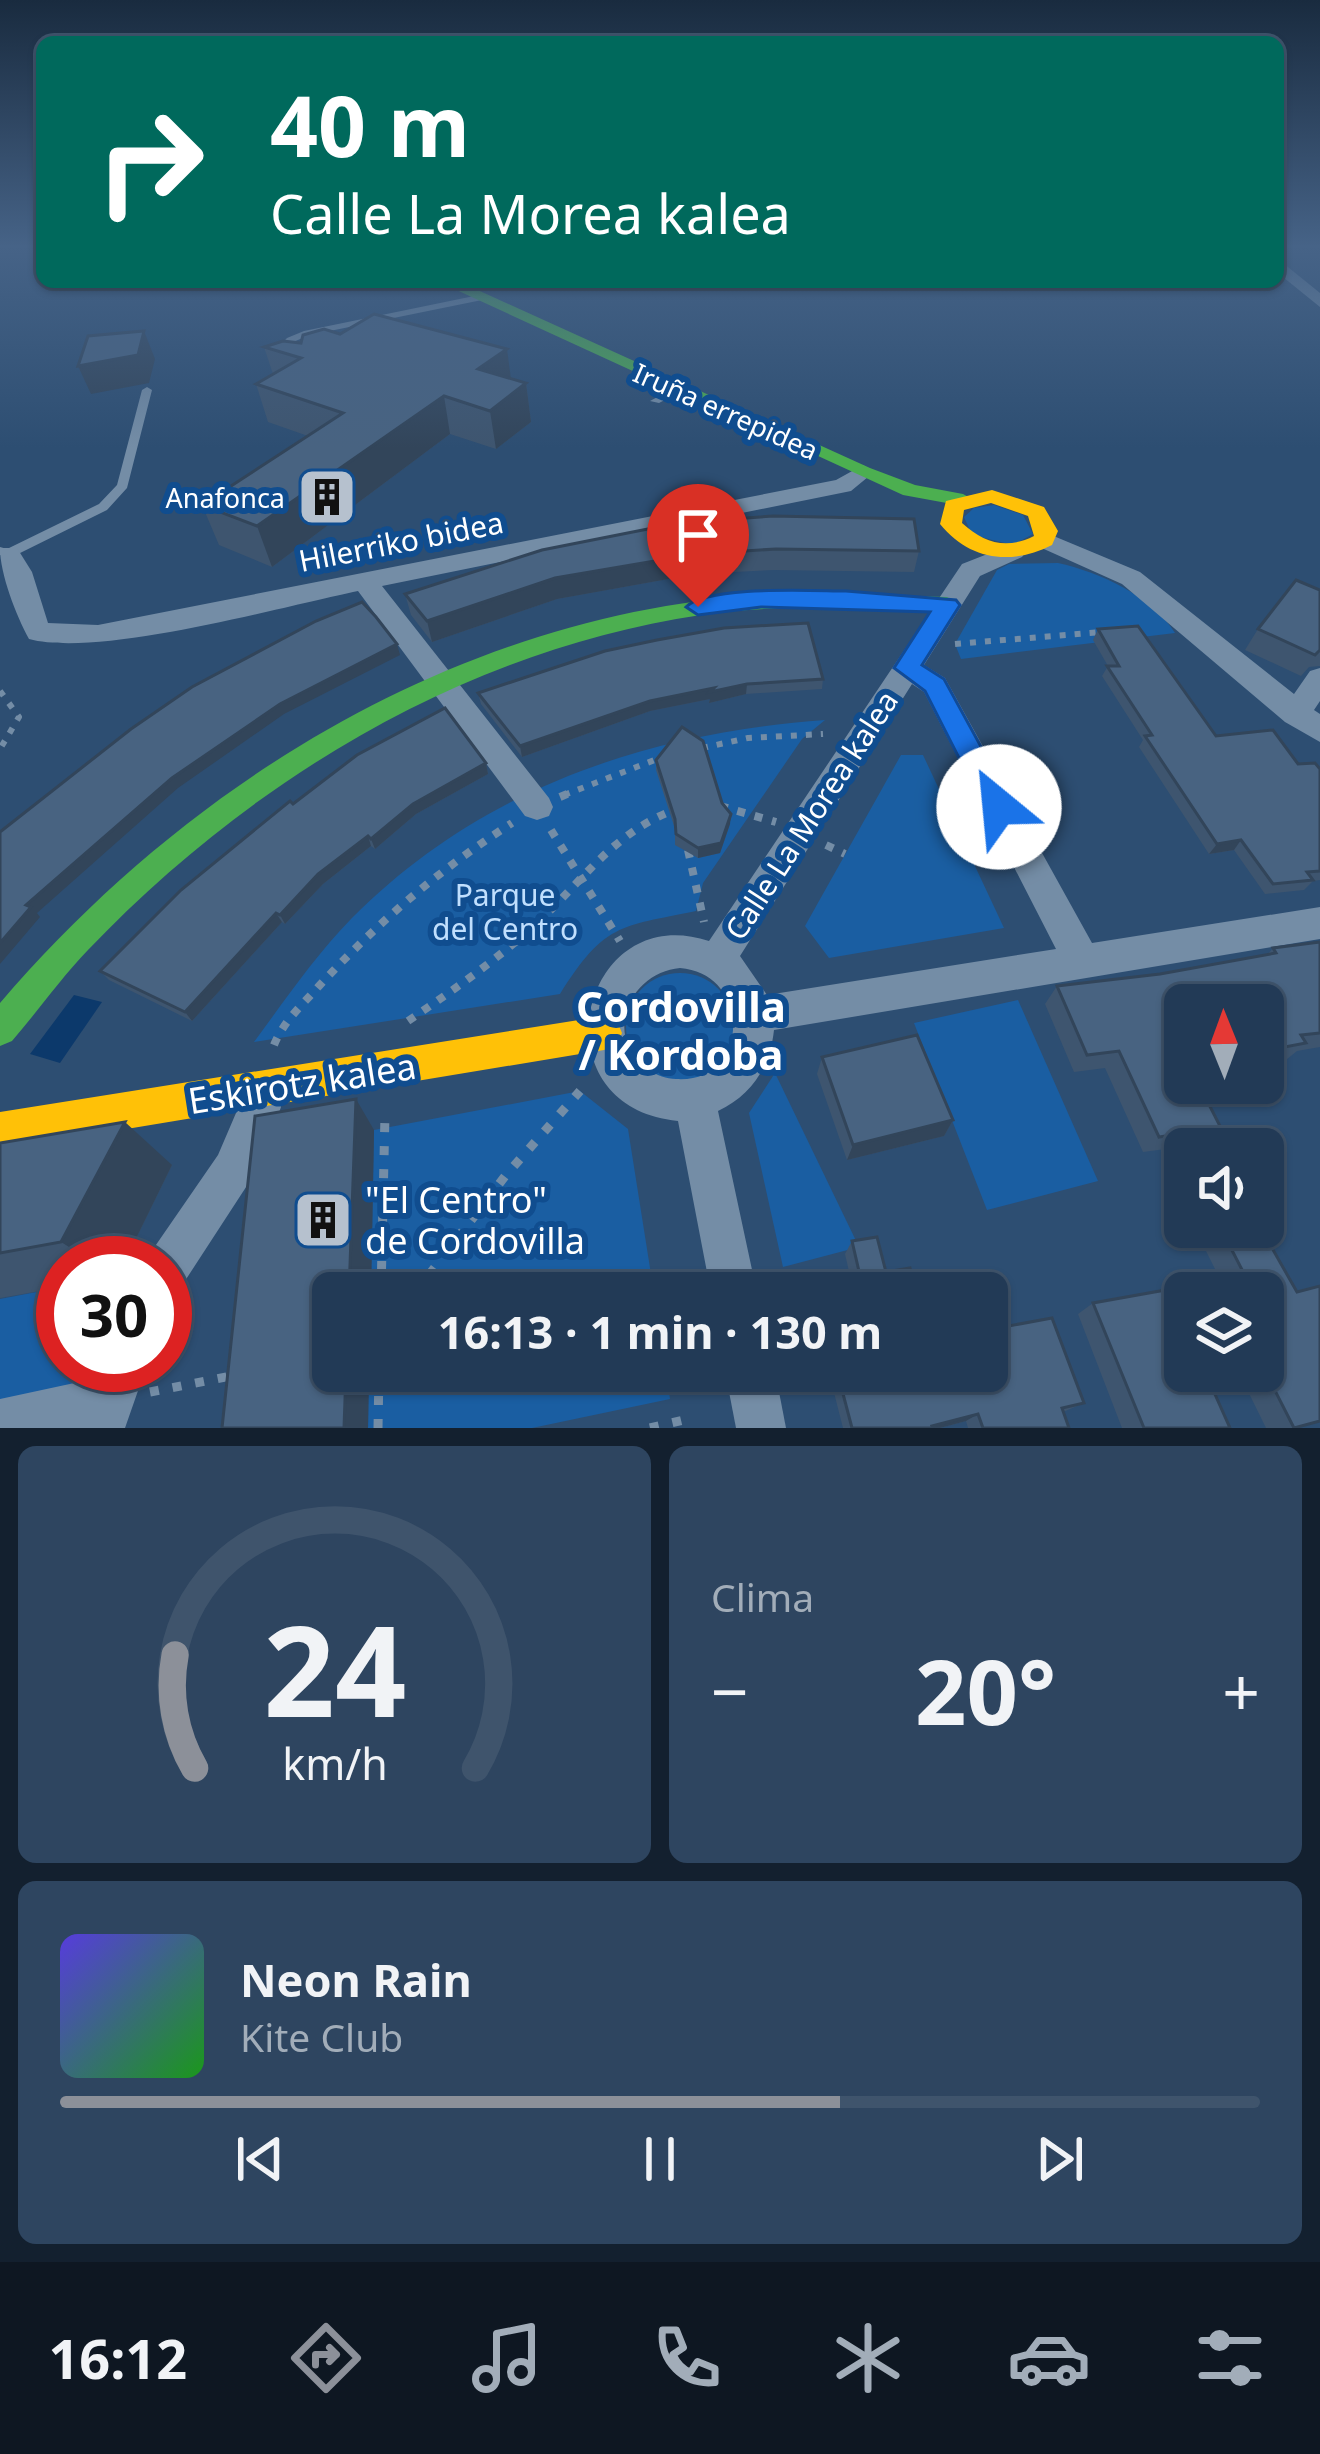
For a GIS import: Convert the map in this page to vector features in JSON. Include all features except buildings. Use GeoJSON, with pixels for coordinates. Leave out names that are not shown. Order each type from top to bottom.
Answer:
{"type":"FeatureCollection","features":[{"type":"Feature","properties":{"kind":"street","name":"Iruña errepidea"},"geometry":{"type":"LineString","coordinates":[[510,315],[666,395],[910,490],[963,534]]}},
{"type":"Feature","properties":{"kind":"street","name":"Hilerriko bidea"},"geometry":{"type":"LineString","coordinates":[[4,552],[20,568],[25,610],[39,632],[98,634],[843,486],[863,472]]}},
{"type":"Feature","properties":{"kind":"street"},"geometry":{"type":"LineString","coordinates":[[1044,540],[1044,521],[1024,504],[992,496],[963,534],[1013,552],[1044,540],[1131,578],[1308,722],[1320,678]]}},
{"type":"Feature","properties":{"kind":"street","name":"Calle La Morea kalea"},"geometry":{"type":"LineString","coordinates":[[716,962],[947,605],[963,534]]}},
{"type":"Feature","properties":{"kind":"street"},"geometry":{"type":"LineString","coordinates":[[365,582],[537,807]]}},
{"type":"Feature","properties":{"kind":"street"},"geometry":{"type":"LineString","coordinates":[[0,1029],[82,934],[176,847],[328,736],[438,681],[581,628],[666,611],[761,599],[846,598],[947,605]]}},
{"type":"Feature","properties":{"kind":"street","name":"Calle La Morea kalea"},"geometry":{"type":"LineString","coordinates":[[907,668],[935,685],[1081,960]]}},
{"type":"Feature","properties":{"kind":"street"},"geometry":{"type":"LineString","coordinates":[[756,1015],[1320,922]]}},
{"type":"Feature","properties":{"kind":"street"},"geometry":{"type":"LineString","coordinates":[[670,953],[716,962],[748,993],[756,1015],[750,1058],[736,1077],[694,1098],[645,1090],[625,1076],[604,1034],[605,1010],[614,989],[648,959],[670,953]]}},
{"type":"Feature","properties":{"kind":"street","name":"Eskirotz kalea"},"geometry":{"type":"LineString","coordinates":[[0,1131],[268,1069],[604,1034]]}},
{"type":"Feature","properties":{"kind":"street"},"geometry":{"type":"LineString","coordinates":[[186,1236],[255,1136],[268,1069]]}},
{"type":"Feature","properties":{"kind":"street"},"geometry":{"type":"LineString","coordinates":[[694,1098],[730,1272]]}},
{"type":"Feature","properties":{"kind":"street"},"geometry":{"type":"LineString","coordinates":[[754,1392],[761,1428]]}},
{"type":"Feature","properties":{"kind":"street"},"geometry":{"type":"LineString","coordinates":[[0,1424],[109,1398]]}},
{"type":"Feature","properties":{"kind":"lane"},"geometry":{"type":"LineString","coordinates":[[280,364],[275,357],[290,340],[406,315]]}},
{"type":"Feature","properties":{"kind":"lane"},"geometry":{"type":"LineString","coordinates":[[4,552],[103,507],[123,485],[148,390]]}},
{"type":"Feature","properties":{"kind":"path"},"geometry":{"type":"LineString","coordinates":[[946,641],[964,647],[1105,632]]}},
{"type":"Feature","properties":{"kind":"path"},"geometry":{"type":"LineString","coordinates":[[0,691],[19,717],[0,749]]}},
{"type":"Feature","properties":{"kind":"path"},"geometry":{"type":"LineString","coordinates":[[268,1069],[279,1032],[384,916],[431,876],[537,807],[608,774],[667,755],[748,738],[823,734]]}},
{"type":"Feature","properties":{"kind":"path"},"geometry":{"type":"LineString","coordinates":[[667,755],[671,773]]}},
{"type":"Feature","properties":{"kind":"path"},"geometry":{"type":"LineString","coordinates":[[675,791],[683,828]]}},
{"type":"Feature","properties":{"kind":"path"},"geometry":{"type":"LineString","coordinates":[[537,807],[622,944]]}},
{"type":"Feature","properties":{"kind":"path"},"geometry":{"type":"LineString","coordinates":[[700,807],[745,809],[845,854]]}},
{"type":"Feature","properties":{"kind":"path"},"geometry":{"type":"LineString","coordinates":[[395,1030],[490,964],[633,826],[679,809]]}},
{"type":"Feature","properties":{"kind":"path"},"geometry":{"type":"LineString","coordinates":[[688,847],[704,922]]}},
{"type":"Feature","properties":{"kind":"path"},"geometry":{"type":"LineString","coordinates":[[431,1272],[506,1175],[580,1091]]}},
{"type":"Feature","properties":{"kind":"path"},"geometry":{"type":"LineString","coordinates":[[382,1272],[386,1114]]}},
{"type":"Feature","properties":{"kind":"path"},"geometry":{"type":"LineString","coordinates":[[109,1398],[238,1374]]}},
{"type":"Feature","properties":{"kind":"path"},"geometry":{"type":"LineString","coordinates":[[378,1428],[379,1392]]}},
{"type":"Feature","properties":{"kind":"path"},"geometry":{"type":"LineString","coordinates":[[650,1428],[688,1419]]}},
{"type":"Feature","properties":{"kind":"green space"},"geometry":{"type":"Polygon","coordinates":[[[994,505],[1023,515],[1033,534],[1013,545],[972,535],[964,517],[974,508],[994,505]]]}},
{"type":"Feature","properties":{"kind":"green space"},"geometry":{"type":"Polygon","coordinates":[[[1058,563],[1139,597],[1175,633],[961,659],[955,644],[997,570],[1009,564],[1058,563]]]}},
{"type":"Feature","properties":{"kind":"green space","name":"Parque del Centro"},"geometry":{"type":"Polygon","coordinates":[[[825,720],[802,739],[703,883],[696,911],[616,932],[589,953],[560,994],[254,1042],[351,919],[454,835],[510,802],[630,754],[694,738],[825,720]]]}},
{"type":"Feature","properties":{"kind":"green space"},"geometry":{"type":"Polygon","coordinates":[[[901,755],[923,755],[1004,928],[829,958],[805,926],[901,755]]]}},
{"type":"Feature","properties":{"kind":"green space"},"geometry":{"type":"Polygon","coordinates":[[[680,973],[701,977],[718,989],[730,1006],[734,1027],[730,1048],[718,1065],[701,1077],[680,1081],[659,1077],[642,1065],[630,1048],[626,1027],[630,1006],[642,989],[659,977],[680,973]]]}},
{"type":"Feature","properties":{"kind":"green space"},"geometry":{"type":"Polygon","coordinates":[[[1018,1000],[1098,1181],[987,1210],[914,1023],[1018,1000]]]}},
{"type":"Feature","properties":{"kind":"green space"},"geometry":{"type":"Polygon","coordinates":[[[775,1073],[859,1247],[783,1267],[749,1113],[775,1073]]]}},
{"type":"Feature","properties":{"kind":"green space"},"geometry":{"type":"Polygon","coordinates":[[[580,1091],[628,1129],[651,1272],[371,1272],[374,1130],[580,1091]]]}},
{"type":"Feature","properties":{"kind":"green space"},"geometry":{"type":"Polygon","coordinates":[[[36,1292],[36,1392],[66,1392],[0,1428],[0,1299],[36,1292]]]}},
{"type":"Feature","properties":{"kind":"green space"},"geometry":{"type":"Polygon","coordinates":[[[369,1392],[669,1392],[670,1399],[532,1428],[368,1428],[369,1392]]]}},
{"type":"Feature","properties":{"kind":"shaded area"},"geometry":{"type":"Polygon","coordinates":[[[74,995],[102,1002],[60,1063],[30,1054],[74,995]]]}},
{"type":"Feature","properties":{"kind":"traffic: fast"},"geometry":{"type":"LineString","coordinates":[[518,315],[863,472],[910,491],[963,500]]}},
{"type":"Feature","properties":{"kind":"traffic: fast"},"geometry":{"type":"LineString","coordinates":[[0,1029],[84,932],[218,815],[366,719],[445,680],[527,648],[613,623],[701,607],[793,600],[947,605]]}},
{"type":"Feature","properties":{"kind":"traffic: slow"},"geometry":{"type":"LineString","coordinates":[[992,496],[1036,512],[1047,531],[1044,540],[1019,550],[994,550],[971,542],[951,524],[954,506],[992,496]]}},
{"type":"Feature","properties":{"kind":"traffic: slow"},"geometry":{"type":"LineString","coordinates":[[0,1131],[604,1033]]}},
{"type":"Feature","properties":{"kind":"place","name":"Anafonca"},"geometry":{"type":"Point","coordinates":[327,497]}},
{"type":"Feature","properties":{"kind":"place","name":"\"El Centro\" de Cordovilla"},"geometry":{"type":"Point","coordinates":[323,1220]}},
{"type":"Feature","properties":{"kind":"district","name":"Cordovilla / Kordoba"},"geometry":{"type":"Point","coordinates":[681,1029]}},
{"type":"Feature","properties":{"kind":"route"},"geometry":{"type":"LineString","coordinates":[[698,607],[761,599],[846,598],[947,605],[907,668],[935,685],[999,807]]}}]}
